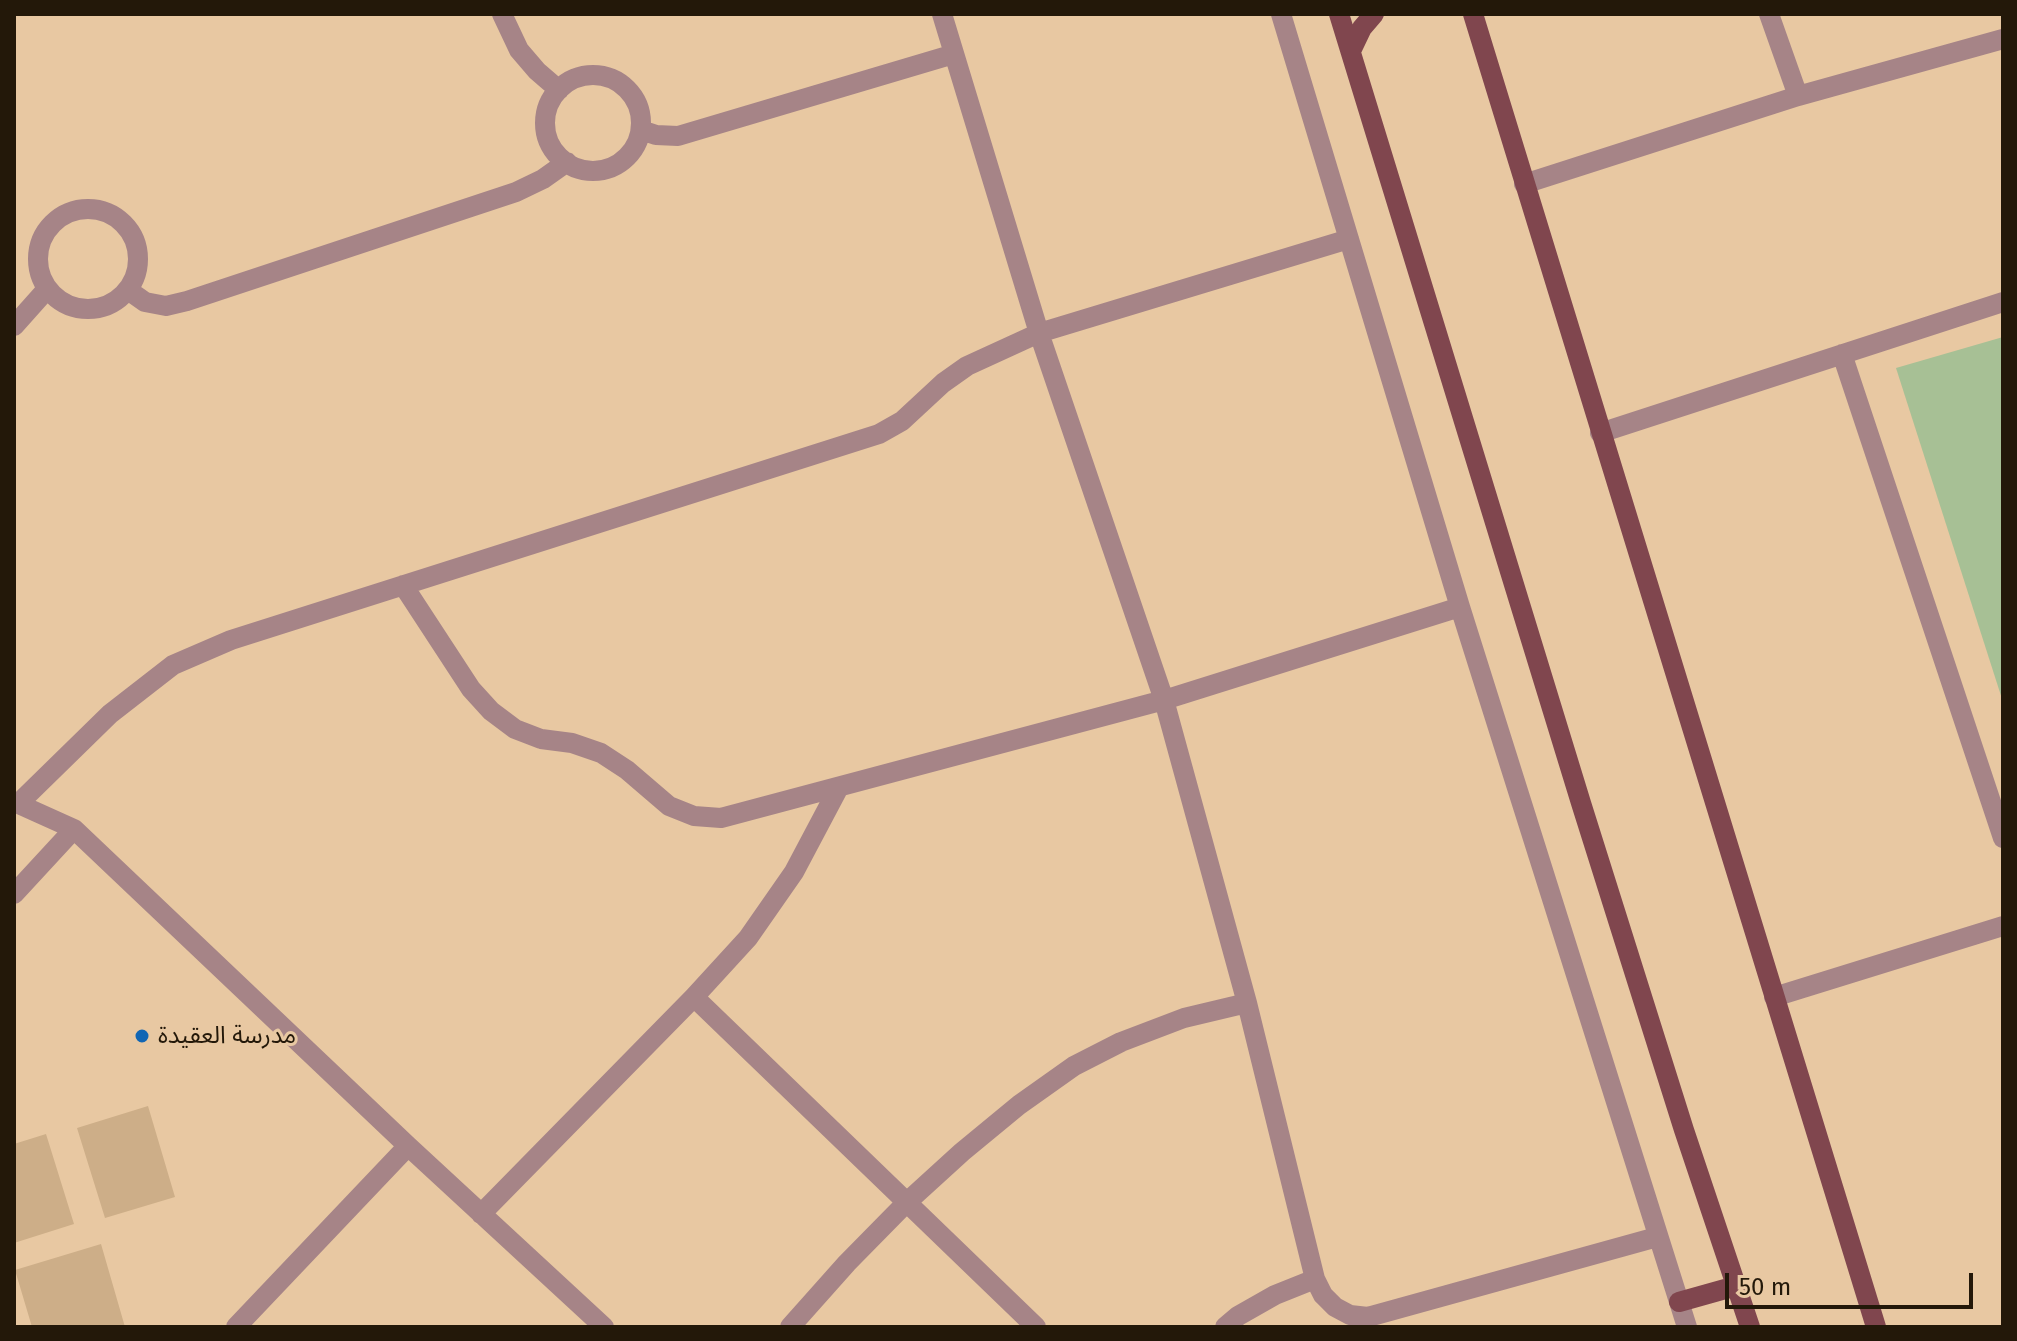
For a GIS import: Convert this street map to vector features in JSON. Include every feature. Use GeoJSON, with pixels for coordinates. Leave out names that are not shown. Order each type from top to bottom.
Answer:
{"type":"FeatureCollection","features":[{"type":"Feature","properties":{"kind":"main road"},"geometry":{"type":"LineString","coordinates":[[1339,14],[1585,817],[1750,1327]]}},
{"type":"Feature","properties":{"kind":"main road"},"geometry":{"type":"LineString","coordinates":[[1351,51],[1374,14]]}},
{"type":"Feature","properties":{"kind":"main road"},"geometry":{"type":"LineString","coordinates":[[1473,14],[1876,1327]]}},
{"type":"Feature","properties":{"kind":"main road"},"geometry":{"type":"LineString","coordinates":[[1679,1302],[1736,1286]]}},
{"type":"Feature","properties":{"kind":"street"},"geometry":{"type":"LineString","coordinates":[[502,14],[519,50],[559,90]]}},
{"type":"Feature","properties":{"kind":"street"},"geometry":{"type":"LineString","coordinates":[[942,14],[1039,333],[1164,700],[1247,1003],[1315,1279],[1323,1295],[1335,1307],[1350,1315],[1368,1317],[1657,1237]]}},
{"type":"Feature","properties":{"kind":"street"},"geometry":{"type":"LineString","coordinates":[[1281,14],[1460,607],[1687,1327]]}},
{"type":"Feature","properties":{"kind":"street"},"geometry":{"type":"LineString","coordinates":[[1769,14],[1798,96]]}},
{"type":"Feature","properties":{"kind":"street"},"geometry":{"type":"LineString","coordinates":[[1524,184],[1798,96],[2003,39]]}},
{"type":"Feature","properties":{"kind":"street"},"geometry":{"type":"LineString","coordinates":[[641,130],[656,135],[678,136],[954,54]]}},
{"type":"Feature","properties":{"kind":"street"},"geometry":{"type":"LineString","coordinates":[[592,75],[615,80],[633,96],[638,106],[641,130],[629,155],[619,163],[607,169],[580,169],[567,162],[551,146],[547,111],[559,90],[580,77],[592,75]]}},
{"type":"Feature","properties":{"kind":"street"},"geometry":{"type":"LineString","coordinates":[[128,290],[145,302],[166,306],[187,301],[516,192],[543,179],[567,162]]}},
{"type":"Feature","properties":{"kind":"street"},"geometry":{"type":"LineString","coordinates":[[96,210],[110,214],[131,234],[137,248],[138,263],[128,290],[114,303],[96,309],[78,309],[60,302],[47,289],[37,261],[39,247],[45,233],[67,214],[96,210]]}},
{"type":"Feature","properties":{"kind":"street"},"geometry":{"type":"LineString","coordinates":[[604,1327],[74,829],[16,803],[110,714],[173,665],[231,640],[879,434],[902,421],[943,383],[967,366],[1039,333],[1349,239]]}},
{"type":"Feature","properties":{"kind":"street"},"geometry":{"type":"LineString","coordinates":[[14,326],[47,289]]}},
{"type":"Feature","properties":{"kind":"street"},"geometry":{"type":"LineString","coordinates":[[1600,433],[2003,302]]}},
{"type":"Feature","properties":{"kind":"street"},"geometry":{"type":"LineString","coordinates":[[1842,354],[2003,838]]}},
{"type":"Feature","properties":{"kind":"street"},"geometry":{"type":"LineString","coordinates":[[403,585],[471,689],[491,711],[515,729],[541,739],[572,743],[601,753],[627,770],[669,806],[694,816],[721,818],[1164,700],[1460,607]]}},
{"type":"Feature","properties":{"kind":"street"},"geometry":{"type":"LineString","coordinates":[[481,1214],[748,938],[794,872],[839,787]]}},
{"type":"Feature","properties":{"kind":"street"},"geometry":{"type":"LineString","coordinates":[[14,894],[74,829]]}},
{"type":"Feature","properties":{"kind":"street"},"geometry":{"type":"LineString","coordinates":[[1774,997],[2003,926]]}},
{"type":"Feature","properties":{"kind":"street"},"geometry":{"type":"LineString","coordinates":[[694,997],[1036,1327]]}},
{"type":"Feature","properties":{"kind":"street"},"geometry":{"type":"LineString","coordinates":[[790,1327],[906,1203],[1008,1114],[1074,1066],[1121,1042],[1184,1018],[1247,1003]]}},
{"type":"Feature","properties":{"kind":"street"},"geometry":{"type":"LineString","coordinates":[[236,1327],[408,1146]]}},
{"type":"Feature","properties":{"kind":"street"},"geometry":{"type":"LineString","coordinates":[[1225,1327],[1275,1295],[1315,1279]]}},
{"type":"Feature","properties":{"kind":"green space"},"geometry":{"type":"Polygon","coordinates":[[[2003,337],[2003,702],[1896,368],[2003,337]]]}},
{"type":"Feature","properties":{"kind":"building"},"geometry":{"type":"Polygon","coordinates":[[[148,1106],[175,1197],[105,1218],[77,1128],[148,1106]]]}},
{"type":"Feature","properties":{"kind":"building"},"geometry":{"type":"Polygon","coordinates":[[[46,1134],[74,1224],[14,1243],[14,1144],[46,1134]]]}},
{"type":"Feature","properties":{"kind":"building"},"geometry":{"type":"Polygon","coordinates":[[[101,1244],[125,1327],[32,1327],[15,1270],[101,1244]]]}},
{"type":"Feature","properties":{"kind":"place","name":"مدرسة العقيدة"},"geometry":{"type":"Point","coordinates":[142,1036]}}]}
